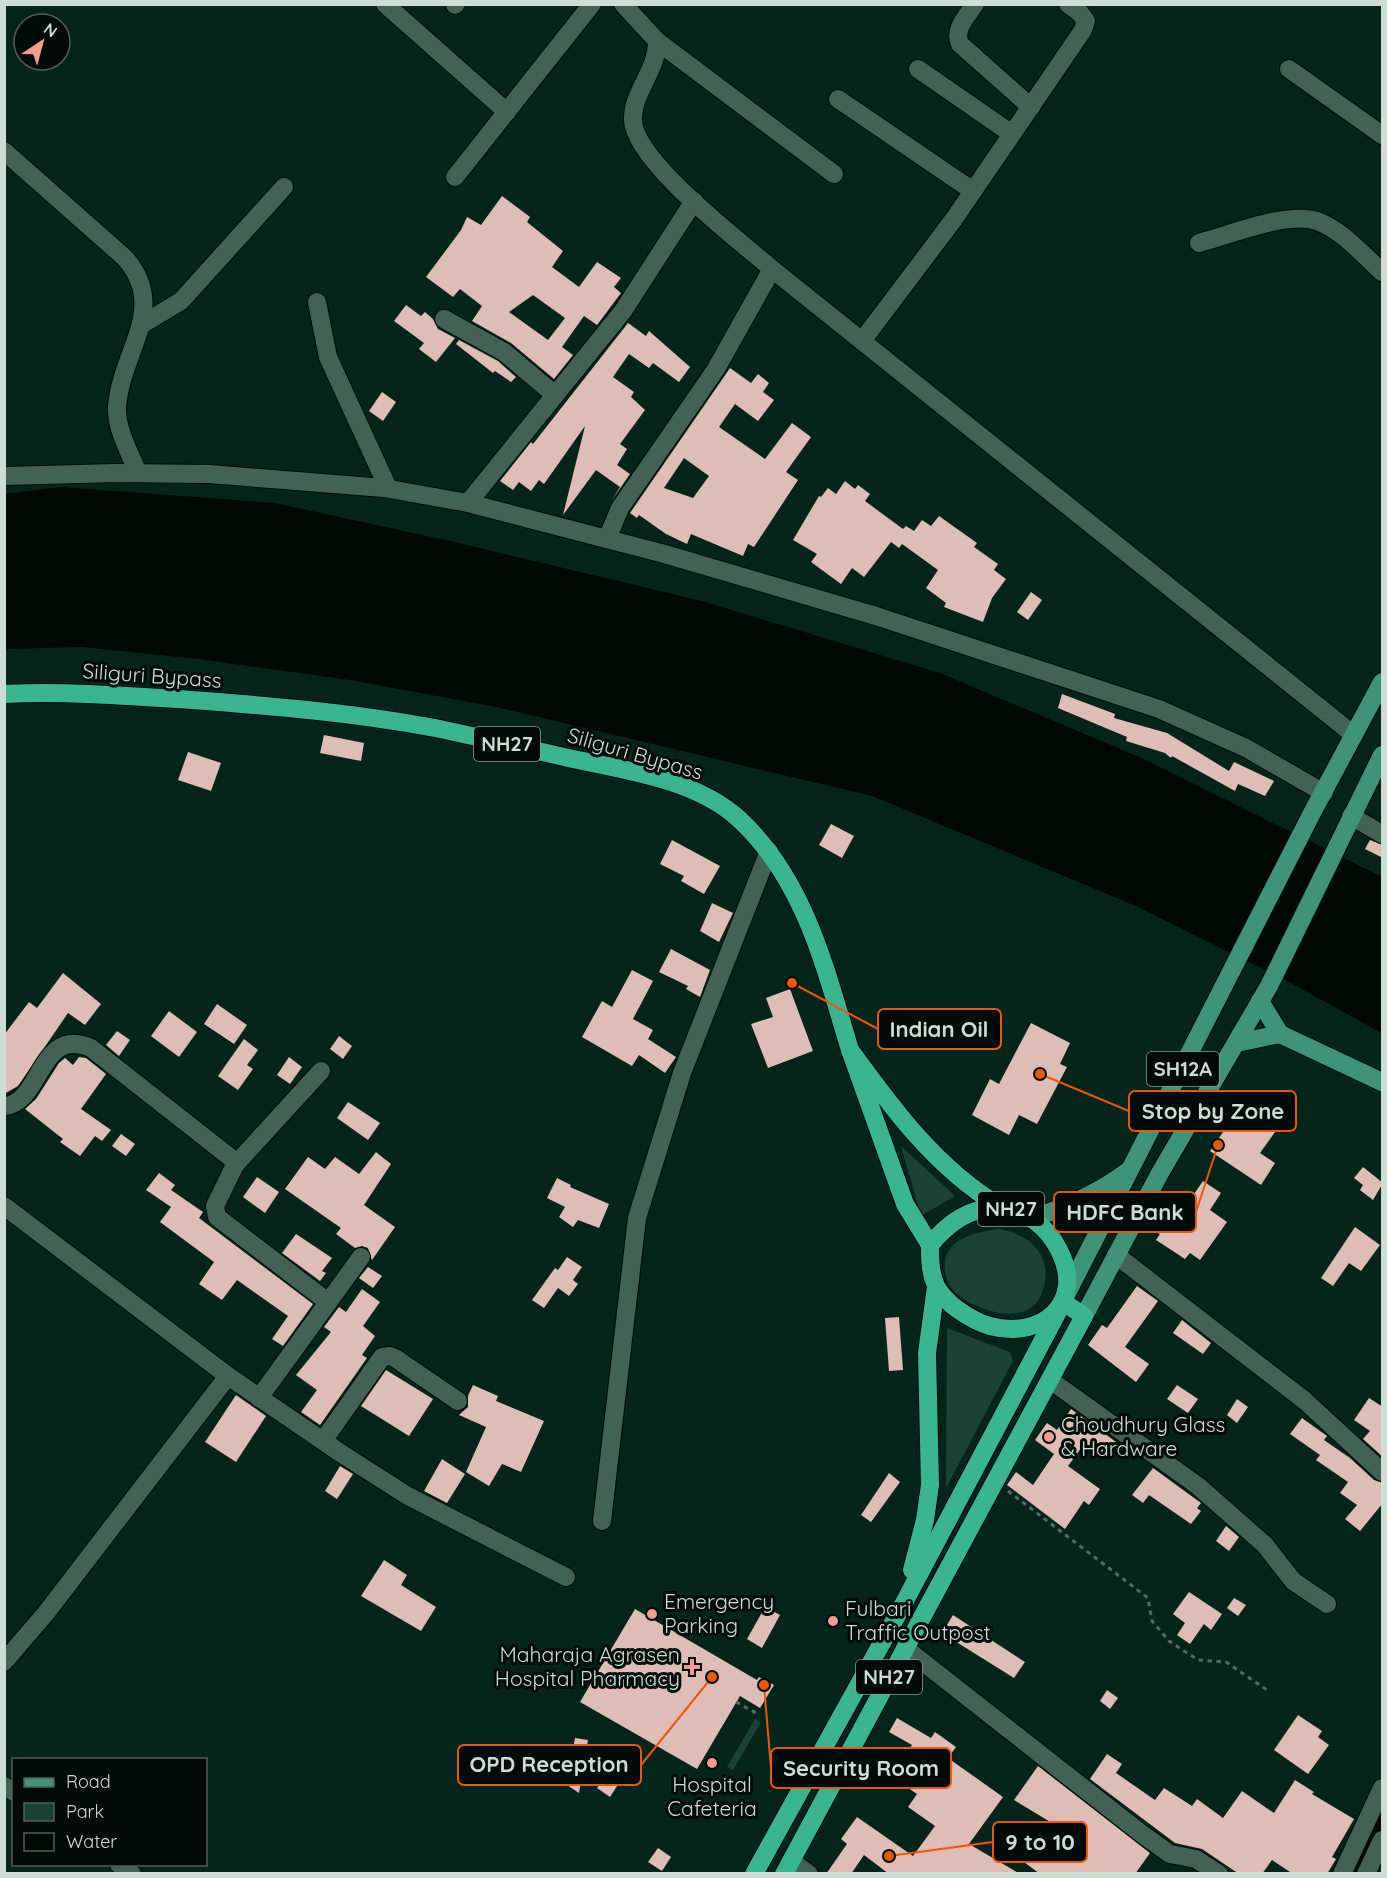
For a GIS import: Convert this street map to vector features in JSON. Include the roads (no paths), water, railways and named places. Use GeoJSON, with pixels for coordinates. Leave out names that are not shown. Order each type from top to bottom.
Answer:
{"type":"FeatureCollection","features":[{"type":"Feature","properties":{"kind":"highway","name":"Siliguri Bypass"},"geometry":{"type":"LineString","coordinates":[[4,694],[91,693],[264,706],[434,728],[635,772],[704,795],[737,817],[769,851],[786,874],[821,955],[850,1050]]}},
{"type":"Feature","properties":{"kind":"highway","name":"NH27"},"geometry":{"type":"LineString","coordinates":[[754,1874],[904,1601],[1063,1302],[1068,1285],[1065,1261],[1052,1237],[1033,1218],[999,1206],[944,1165],[906,1125],[850,1050]]}},
{"type":"Feature","properties":{"kind":"highway","name":"NH27"},"geometry":{"type":"LineString","coordinates":[[850,1050],[905,1204],[930,1245],[930,1264],[936,1287],[927,1353],[930,1485],[925,1520],[904,1601]]}},
{"type":"Feature","properties":{"kind":"highway","name":"NH27"},"geometry":{"type":"LineString","coordinates":[[930,1245],[940,1233],[961,1216],[973,1210],[999,1206]]}},
{"type":"Feature","properties":{"kind":"highway"},"geometry":{"type":"LineString","coordinates":[[936,1287],[952,1305],[970,1318],[989,1326],[1009,1329],[1042,1323],[1063,1302],[1084,1316]]}},
{"type":"Feature","properties":{"kind":"highway","name":"NH27"},"geometry":{"type":"LineString","coordinates":[[788,1867],[1084,1316]]}},
{"type":"Feature","properties":{"kind":"main road","name":"SH12A"},"geometry":{"type":"LineString","coordinates":[[1063,1302],[1312,813],[1383,682]]}},
{"type":"Feature","properties":{"kind":"main road","name":"SH12A"},"geometry":{"type":"LineString","coordinates":[[1084,1316],[1197,1108],[1237,1043],[1264,993],[1383,755]]}},
{"type":"Feature","properties":{"kind":"main road"},"geometry":{"type":"LineString","coordinates":[[1264,993],[1280,1034]]}},
{"type":"Feature","properties":{"kind":"main road"},"geometry":{"type":"LineString","coordinates":[[1237,1043],[1280,1034],[1383,1082]]}},
{"type":"Feature","properties":{"kind":"main road","name":"SH12A"},"geometry":{"type":"LineString","coordinates":[[1033,1218],[1074,1204],[1109,1186],[1132,1168]]}},
{"type":"Feature","properties":{"kind":"street"},"geometry":{"type":"LineString","coordinates":[[385,4],[507,112]]}},
{"type":"Feature","properties":{"kind":"street"},"geometry":{"type":"LineString","coordinates":[[455,177],[592,4]]}},
{"type":"Feature","properties":{"kind":"street"},"geometry":{"type":"LineString","coordinates":[[623,4],[657,41],[834,174]]}},
{"type":"Feature","properties":{"kind":"street"},"geometry":{"type":"LineString","coordinates":[[975,4],[959,28],[957,38],[960,44],[1031,106]]}},
{"type":"Feature","properties":{"kind":"street"},"geometry":{"type":"LineString","coordinates":[[862,341],[973,191],[1085,25],[1084,16],[1068,4]]}},
{"type":"Feature","properties":{"kind":"street"},"geometry":{"type":"LineString","coordinates":[[657,41],[655,58],[635,106],[633,117],[635,135],[652,159],[694,201],[772,269],[1354,735]]}},
{"type":"Feature","properties":{"kind":"street"},"geometry":{"type":"LineString","coordinates":[[918,69],[1012,134]]}},
{"type":"Feature","properties":{"kind":"street"},"geometry":{"type":"LineString","coordinates":[[1289,69],[1383,135]]}},
{"type":"Feature","properties":{"kind":"street"},"geometry":{"type":"LineString","coordinates":[[838,99],[973,191]]}},
{"type":"Feature","properties":{"kind":"street"},"geometry":{"type":"LineString","coordinates":[[4,151],[137,272],[144,288],[146,305],[124,371],[117,409],[119,424],[138,473]]}},
{"type":"Feature","properties":{"kind":"street"},"geometry":{"type":"LineString","coordinates":[[141,325],[181,301],[284,187]]}},
{"type":"Feature","properties":{"kind":"street"},"geometry":{"type":"LineString","coordinates":[[468,503],[623,311],[694,201]]}},
{"type":"Feature","properties":{"kind":"street"},"geometry":{"type":"LineString","coordinates":[[1199,243],[1285,220],[1305,218],[1328,227],[1383,272]]}},
{"type":"Feature","properties":{"kind":"street"},"geometry":{"type":"LineString","coordinates":[[607,539],[620,508],[716,369],[772,269]]}},
{"type":"Feature","properties":{"kind":"street"},"geometry":{"type":"LineString","coordinates":[[317,302],[328,357],[388,488]]}},
{"type":"Feature","properties":{"kind":"street"},"geometry":{"type":"LineString","coordinates":[[444,319],[504,352],[555,395]]}},
{"type":"Feature","properties":{"kind":"street"},"geometry":{"type":"LineString","coordinates":[[4,476],[209,474],[388,488],[468,503],[607,539],[876,616],[1159,709],[1246,748],[1324,793]]}},
{"type":"Feature","properties":{"kind":"street"},"geometry":{"type":"LineString","coordinates":[[1351,816],[1383,834]]}},
{"type":"Feature","properties":{"kind":"street"},"geometry":{"type":"LineString","coordinates":[[602,1521],[641,1203],[684,1067],[769,851]]}},
{"type":"Feature","properties":{"kind":"street"},"geometry":{"type":"LineString","coordinates":[[4,1106],[18,1101],[62,1045],[79,1043],[124,1072],[204,1135],[231,1158],[235,1165]]}},
{"type":"Feature","properties":{"kind":"street"},"geometry":{"type":"LineString","coordinates":[[321,1071],[235,1165],[214,1206],[217,1217],[328,1302]]}},
{"type":"Feature","properties":{"kind":"street"},"geometry":{"type":"LineString","coordinates":[[4,1206],[228,1377],[323,1441],[408,1496],[566,1577]]}},
{"type":"Feature","properties":{"kind":"street"},"geometry":{"type":"LineString","coordinates":[[1116,1255],[1304,1400],[1383,1472]]}},
{"type":"Feature","properties":{"kind":"street"},"geometry":{"type":"LineString","coordinates":[[260,1398],[361,1257]]}},
{"type":"Feature","properties":{"kind":"street"},"geometry":{"type":"LineString","coordinates":[[323,1441],[382,1357],[395,1358],[458,1401]]}},
{"type":"Feature","properties":{"kind":"street"},"geometry":{"type":"LineString","coordinates":[[4,1662],[46,1613],[228,1377]]}},
{"type":"Feature","properties":{"kind":"street"},"geometry":{"type":"LineString","coordinates":[[1050,1380],[1198,1486],[1265,1545],[1293,1581],[1327,1605]]}},
{"type":"Feature","properties":{"kind":"street"},"geometry":{"type":"LineString","coordinates":[[905,1648],[1170,1854],[1196,1859],[1219,1874]]}},
{"type":"Feature","properties":{"kind":"street"},"geometry":{"type":"LineString","coordinates":[[1342,1874],[1383,1788]]}},
{"type":"Feature","properties":{"kind":"street"},"geometry":{"type":"LineString","coordinates":[[1366,1874],[1381,1846]]}},
{"type":"Feature","properties":{"kind":"street"},"geometry":{"type":"LineString","coordinates":[[788,1867],[809,1874]]}},
{"type":"Feature","properties":{"kind":"water"},"geometry":{"type":"Polygon","coordinates":[[[61,487],[275,503],[459,543],[702,601],[940,673],[1144,759],[1382,877],[1382,1033],[1287,981],[1136,906],[872,796],[496,707],[350,680],[198,659],[82,647],[5,649],[4,494],[61,487]]]}},
{"type":"Feature","properties":{"kind":"waterway"},"geometry":{"type":"LineString","coordinates":[[1355,1867],[1382,1811]]}},
{"type":"Feature","properties":{"kind":"place","name":"Indian Oil"},"geometry":{"type":"Point","coordinates":[792,983]}},
{"type":"Feature","properties":{"kind":"place","name":"Stop by Zone"},"geometry":{"type":"Point","coordinates":[1040,1074]}},
{"type":"Feature","properties":{"kind":"place","name":"HDFC Bank"},"geometry":{"type":"Point","coordinates":[1218,1145]}},
{"type":"Feature","properties":{"kind":"place","name":"Choudhury Glass & Hardware"},"geometry":{"type":"Point","coordinates":[1049,1437]}},
{"type":"Feature","properties":{"kind":"place","name":"Emergency Parking"},"geometry":{"type":"Point","coordinates":[652,1614]}},
{"type":"Feature","properties":{"kind":"place","name":"Fulbari Traffic Outpost"},"geometry":{"type":"Point","coordinates":[833,1621]}},
{"type":"Feature","properties":{"kind":"place","name":"Maharaja Agrasen Hospital Pharmacy"},"geometry":{"type":"Point","coordinates":[692,1667]}},
{"type":"Feature","properties":{"kind":"place","name":"OPD Reception"},"geometry":{"type":"Point","coordinates":[712,1677]}},
{"type":"Feature","properties":{"kind":"place","name":"Security Room"},"geometry":{"type":"Point","coordinates":[764,1685]}},
{"type":"Feature","properties":{"kind":"place","name":"Hospital Cafeteria"},"geometry":{"type":"Point","coordinates":[712,1763]}},
{"type":"Feature","properties":{"kind":"place","name":"9 to 10"},"geometry":{"type":"Point","coordinates":[889,1856]}}]}
